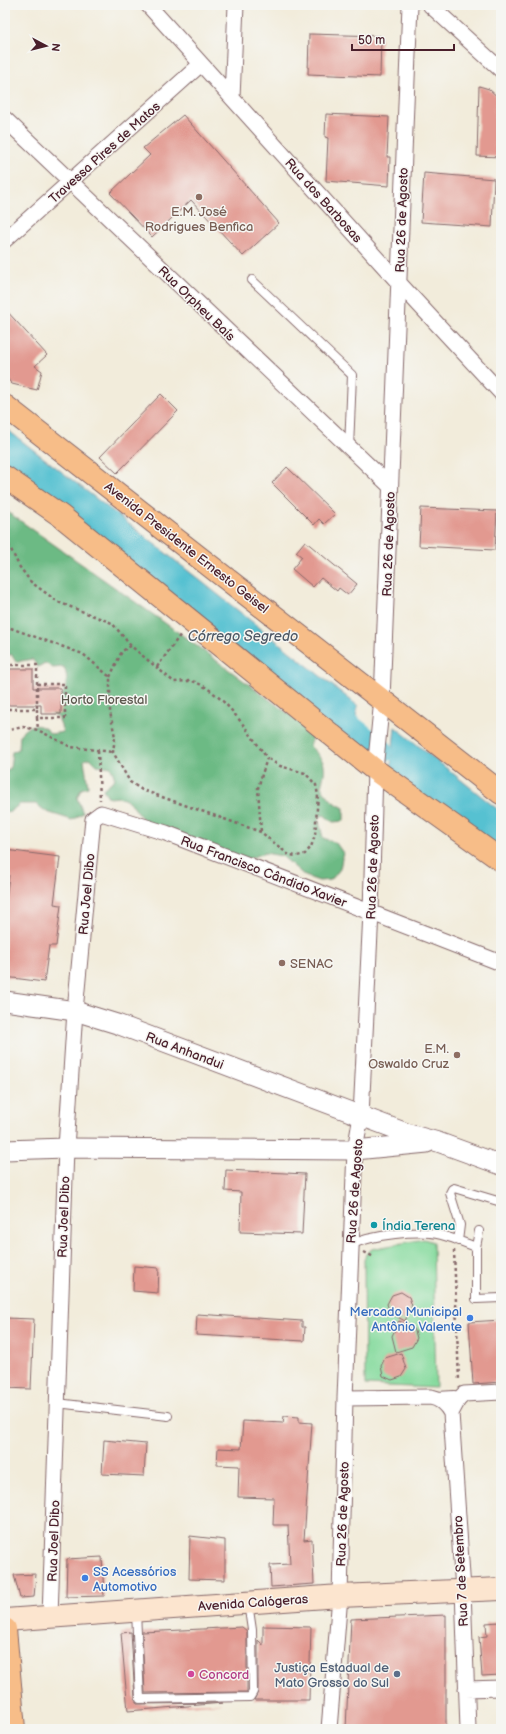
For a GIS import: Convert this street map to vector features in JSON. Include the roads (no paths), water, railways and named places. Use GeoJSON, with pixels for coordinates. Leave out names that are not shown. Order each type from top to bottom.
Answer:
{"type":"FeatureCollection","features":[{"type":"Feature","properties":{"kind":"main road","name":"Avenida Presidente Ernesto Geisel"},"geometry":{"type":"LineString","coordinates":[[5,406],[381,709],[501,793]]}},
{"type":"Feature","properties":{"kind":"main road"},"geometry":{"type":"LineString","coordinates":[[5,477],[61,516],[190,622],[376,766],[501,860]]}},
{"type":"Feature","properties":{"kind":"main road","name":"Avenida Calógeras"},"geometry":{"type":"LineString","coordinates":[[5,1620],[340,1596],[501,1588]]}},
{"type":"Feature","properties":{"kind":"main road"},"geometry":{"type":"LineString","coordinates":[[5,1629],[14,1729]]}},
{"type":"Feature","properties":{"kind":"street","name":"Rua dos Barbosas"},"geometry":{"type":"LineString","coordinates":[[148,5],[399,283],[501,393]]}},
{"type":"Feature","properties":{"kind":"street"},"geometry":{"type":"LineString","coordinates":[[232,98],[236,5]]}},
{"type":"Feature","properties":{"kind":"street","name":"Rua 26 de Agosto"},"geometry":{"type":"LineString","coordinates":[[330,1729],[340,1596],[350,1245],[355,1150],[361,1116],[371,912],[376,766],[381,709],[410,5]]}},
{"type":"Feature","properties":{"kind":"street"},"geometry":{"type":"LineString","coordinates":[[430,5],[501,70]]}},
{"type":"Feature","properties":{"kind":"street","name":"Travessa Pires de Matos"},"geometry":{"type":"LineString","coordinates":[[5,240],[201,64]]}},
{"type":"Feature","properties":{"kind":"street","name":"Rua Orpheu Baís"},"geometry":{"type":"LineString","coordinates":[[5,120],[390,486]]}},
{"type":"Feature","properties":{"kind":"street","name":"Rua Francisco Cândido Xavier"},"geometry":{"type":"LineString","coordinates":[[97,816],[166,833],[501,963]]}},
{"type":"Feature","properties":{"kind":"street","name":"Rua Joel Dibo"},"geometry":{"type":"LineString","coordinates":[[50,1616],[66,1148],[75,1011],[97,816]]}},
{"type":"Feature","properties":{"kind":"street","name":"Rua Anhandui"},"geometry":{"type":"LineString","coordinates":[[5,1001],[75,1011],[117,1024],[409,1134],[438,1142],[501,1165]]}},
{"type":"Feature","properties":{"kind":"street"},"geometry":{"type":"LineString","coordinates":[[5,1150],[66,1148],[355,1150],[438,1142]]}},
{"type":"Feature","properties":{"kind":"street"},"geometry":{"type":"LineString","coordinates":[[451,1413],[457,1397],[464,1394],[501,1392]]}},
{"type":"Feature","properties":{"kind":"street"},"geometry":{"type":"LineString","coordinates":[[345,1398],[430,1397],[437,1398],[448,1407],[451,1413]]}},
{"type":"Feature","properties":{"kind":"street","name":"Rua 7 de Setembro"},"geometry":{"type":"LineString","coordinates":[[451,1413],[463,1590],[468,1729]]}},
{"type":"Feature","properties":{"kind":"street"},"geometry":{"type":"LineString","coordinates":[[466,1689],[501,1688]]}},
{"type":"Feature","properties":{"kind":"lane"},"geometry":{"type":"LineString","coordinates":[[252,280],[352,375],[349,448]]}},
{"type":"Feature","properties":{"kind":"lane"},"geometry":{"type":"LineString","coordinates":[[456,1240],[460,1225],[450,1192],[452,1189],[454,1188],[499,1202]]}},
{"type":"Feature","properties":{"kind":"lane"},"geometry":{"type":"LineString","coordinates":[[479,1231],[476,1247],[476,1299],[501,1298]]}},
{"type":"Feature","properties":{"kind":"lane"},"geometry":{"type":"LineString","coordinates":[[350,1245],[376,1236],[424,1233],[441,1235],[476,1247]]}},
{"type":"Feature","properties":{"kind":"lane"},"geometry":{"type":"LineString","coordinates":[[430,1397],[457,1397]]}},
{"type":"Feature","properties":{"kind":"lane"},"geometry":{"type":"LineString","coordinates":[[57,1403],[168,1416]]}},
{"type":"Feature","properties":{"kind":"lane"},"geometry":{"type":"LineString","coordinates":[[136,1610],[140,1699],[250,1697],[253,1692],[252,1630],[248,1602]]}},
{"type":"Feature","properties":{"kind":"water","name":"Córrego Segredo"},"geometry":{"type":"Polygon","coordinates":[[[5,428],[133,527],[358,706],[352,736],[312,710],[5,470],[5,428]]]}},
{"type":"Feature","properties":{"kind":"water"},"geometry":{"type":"Polygon","coordinates":[[[395,727],[501,812],[501,853],[390,775],[395,727]]]}},
{"type":"Feature","properties":{"kind":"waterway","name":"Córrego Segredo"},"geometry":{"type":"LineString","coordinates":[[327,709],[381,751]]}},
{"type":"Feature","properties":{"kind":"waterway","name":"Córrego Segredo"},"geometry":{"type":"LineString","coordinates":[[381,751],[395,761]]}},
{"type":"Feature","properties":{"kind":"place","name":"E.M. José Rodrigues Benfica"},"geometry":{"type":"Point","coordinates":[199,197]}},
{"type":"Feature","properties":{"kind":"place","name":"SENAC"},"geometry":{"type":"Point","coordinates":[282,963]}},
{"type":"Feature","properties":{"kind":"place","name":"E.M. Oswaldo Cruz"},"geometry":{"type":"Point","coordinates":[457,1055]}},
{"type":"Feature","properties":{"kind":"place","name":"Índia Terena"},"geometry":{"type":"Point","coordinates":[374,1225]}},
{"type":"Feature","properties":{"kind":"place","name":"Mercado Municipal Antônio Valente"},"geometry":{"type":"Point","coordinates":[470,1318]}},
{"type":"Feature","properties":{"kind":"place","name":"SS Acessórios Automotivo"},"geometry":{"type":"Point","coordinates":[85,1578]}},
{"type":"Feature","properties":{"kind":"place","name":"Concord"},"geometry":{"type":"Point","coordinates":[191,1674]}},
{"type":"Feature","properties":{"kind":"place","name":"Justiça Estadual de Mato Grosso do Sul"},"geometry":{"type":"Point","coordinates":[397,1674]}},
{"type":"Feature","properties":{"kind":"park label","name":"Horto Florestal"},"geometry":{"type":"Point","coordinates":[104,699]}}]}
